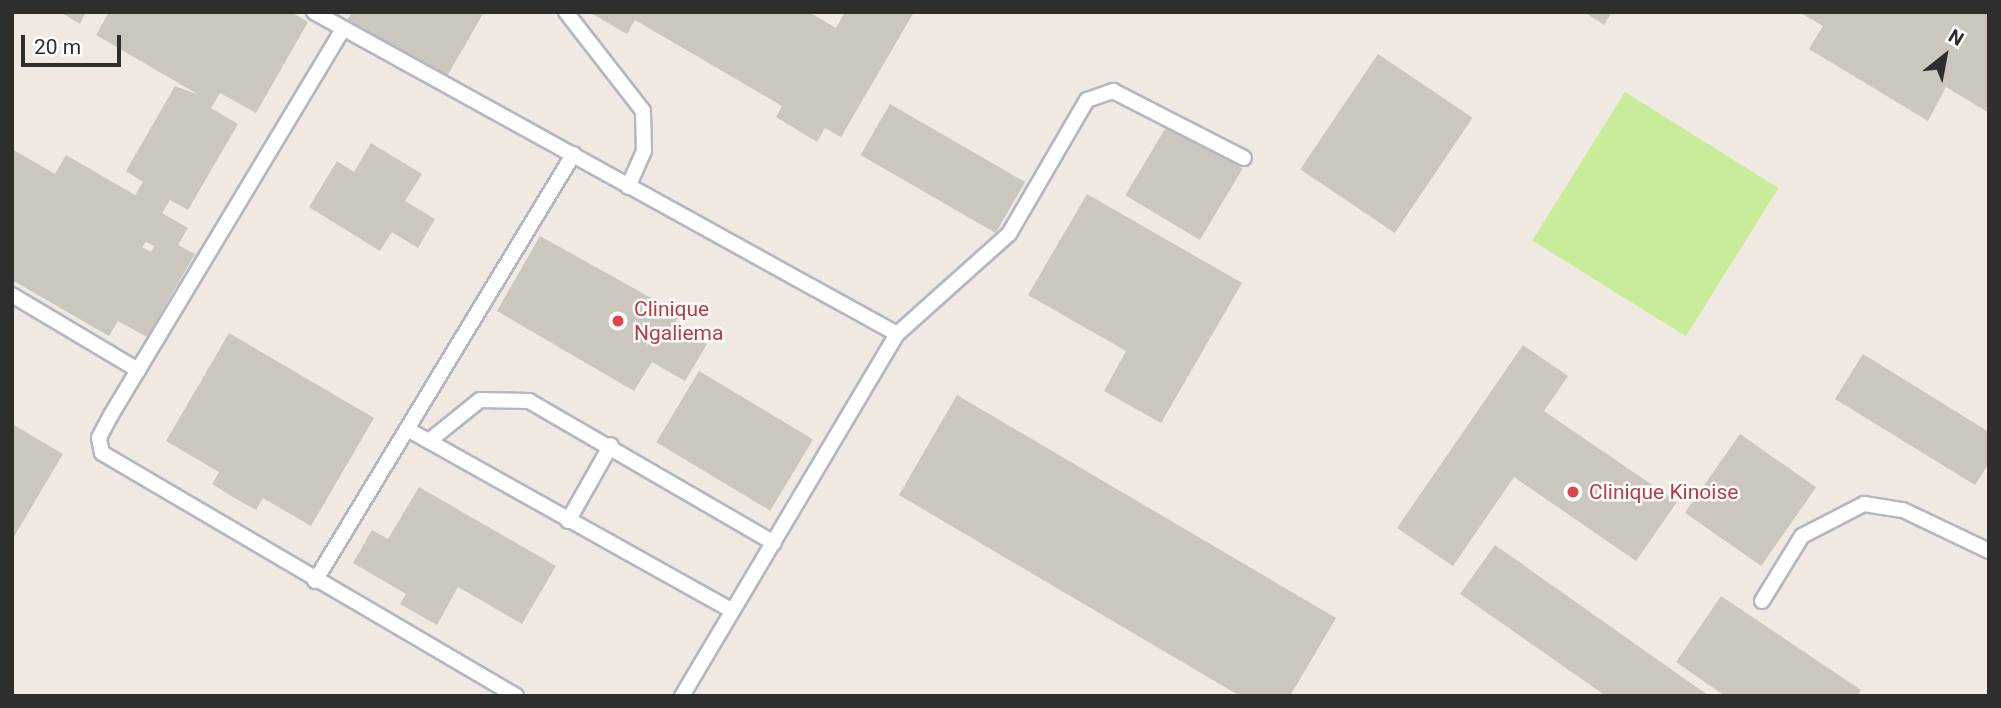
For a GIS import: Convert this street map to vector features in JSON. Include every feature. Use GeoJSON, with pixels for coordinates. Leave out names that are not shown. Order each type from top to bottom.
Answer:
{"type":"FeatureCollection","features":[{"type":"Feature","properties":{"kind":"lane"},"geometry":{"type":"LineString","coordinates":[[314,12],[897,334]]}},
{"type":"Feature","properties":{"kind":"lane"},"geometry":{"type":"LineString","coordinates":[[566,12],[642,111],[644,151],[628,187]]}},
{"type":"Feature","properties":{"kind":"lane"},"geometry":{"type":"LineString","coordinates":[[343,29],[99,438],[102,453],[315,581],[516,696]]}},
{"type":"Feature","properties":{"kind":"lane"},"geometry":{"type":"LineString","coordinates":[[682,696],[897,334],[1009,234],[1087,100],[1101,92],[1113,91],[1244,158]]}},
{"type":"Feature","properties":{"kind":"lane"},"geometry":{"type":"LineString","coordinates":[[315,581],[574,154]]}},
{"type":"Feature","properties":{"kind":"lane"},"geometry":{"type":"LineString","coordinates":[[12,295],[138,370]]}},
{"type":"Feature","properties":{"kind":"lane"},"geometry":{"type":"LineString","coordinates":[[429,441],[463,409],[499,397],[550,408],[774,543]]}},
{"type":"Feature","properties":{"kind":"lane"},"geometry":{"type":"LineString","coordinates":[[407,429],[732,611]]}},
{"type":"Feature","properties":{"kind":"lane"},"geometry":{"type":"LineString","coordinates":[[568,521],[611,445]]}},
{"type":"Feature","properties":{"kind":"lane"},"geometry":{"type":"LineString","coordinates":[[1762,601],[1802,536],[1830,516],[1864,505],[1903,510],[1989,551]]}},
{"type":"Feature","properties":{"kind":"green space"},"geometry":{"type":"Polygon","coordinates":[[[1625,92],[1778,188],[1686,336],[1532,240],[1625,92]]]}},
{"type":"Feature","properties":{"kind":"building"},"geometry":{"type":"Polygon","coordinates":[[[60,12],[86,12],[80,24],[60,12]]]}},
{"type":"Feature","properties":{"kind":"building"},"geometry":{"type":"Polygon","coordinates":[[[109,12],[291,12],[308,22],[256,113],[220,93],[211,108],[238,124],[188,210],[170,200],[162,213],[188,228],[178,245],[195,254],[147,337],[118,321],[109,336],[12,280],[12,149],[55,174],[66,155],[135,195],[143,182],[126,171],[175,86],[199,95],[96,35],[109,12]],[[146,242],[142,247],[151,252],[154,246],[146,242]]]}},
{"type":"Feature","properties":{"kind":"building"},"geometry":{"type":"Polygon","coordinates":[[[352,12],[484,12],[446,78],[347,21],[352,12]]]}},
{"type":"Feature","properties":{"kind":"building"},"geometry":{"type":"Polygon","coordinates":[[[589,12],[809,12],[836,28],[845,12],[914,12],[841,137],[825,128],[817,142],[776,117],[782,106],[635,20],[627,34],[589,12]]]}},
{"type":"Feature","properties":{"kind":"building"},"geometry":{"type":"Polygon","coordinates":[[[1584,12],[1612,12],[1604,25],[1584,12]]]}},
{"type":"Feature","properties":{"kind":"building"},"geometry":{"type":"Polygon","coordinates":[[[1799,12],[1989,12],[1989,113],[1946,87],[1928,121],[1809,49],[1823,26],[1799,12]]]}},
{"type":"Feature","properties":{"kind":"building"},"geometry":{"type":"Polygon","coordinates":[[[1378,54],[1473,118],[1395,233],[1300,169],[1378,54]]]}},
{"type":"Feature","properties":{"kind":"building"},"geometry":{"type":"Polygon","coordinates":[[[890,104],[1025,182],[996,233],[860,155],[890,104]]]}},
{"type":"Feature","properties":{"kind":"building"},"geometry":{"type":"Polygon","coordinates":[[[1168,124],[1243,169],[1200,240],[1125,195],[1168,124]]]}},
{"type":"Feature","properties":{"kind":"building"},"geometry":{"type":"Polygon","coordinates":[[[371,143],[422,174],[405,201],[435,219],[418,248],[392,232],[380,251],[309,207],[337,161],[354,172],[371,143]]]}},
{"type":"Feature","properties":{"kind":"building"},"geometry":{"type":"Polygon","coordinates":[[[1087,194],[1242,283],[1161,423],[1104,391],[1126,351],[1028,295],[1087,194]]]}},
{"type":"Feature","properties":{"kind":"building"},"geometry":{"type":"Polygon","coordinates":[[[540,236],[680,314],[674,325],[707,344],[685,381],[652,362],[634,391],[497,311],[540,236]]]}},
{"type":"Feature","properties":{"kind":"building"},"geometry":{"type":"Polygon","coordinates":[[[229,333],[374,418],[311,526],[263,498],[256,510],[233,497],[212,484],[219,472],[166,441],[229,333]]]}},
{"type":"Feature","properties":{"kind":"building"},"geometry":{"type":"Polygon","coordinates":[[[1523,345],[1568,376],[1544,411],[1677,502],[1636,561],[1514,477],[1453,566],[1397,528],[1523,345]]]}},
{"type":"Feature","properties":{"kind":"building"},"geometry":{"type":"Polygon","coordinates":[[[1863,354],[1989,432],[1989,463],[1975,485],[1835,399],[1863,354]]]}},
{"type":"Feature","properties":{"kind":"building"},"geometry":{"type":"Polygon","coordinates":[[[699,371],[813,440],[770,511],[656,442],[699,371]]]}},
{"type":"Feature","properties":{"kind":"building"},"geometry":{"type":"Polygon","coordinates":[[[957,395],[1336,618],[1290,696],[1240,696],[899,495],[957,395]]]}},
{"type":"Feature","properties":{"kind":"building"},"geometry":{"type":"Polygon","coordinates":[[[12,424],[63,454],[12,540],[12,424]]]}},
{"type":"Feature","properties":{"kind":"building"},"geometry":{"type":"Polygon","coordinates":[[[1740,434],[1816,487],[1761,566],[1685,513],[1740,434]]]}},
{"type":"Feature","properties":{"kind":"building"},"geometry":{"type":"Polygon","coordinates":[[[419,487],[556,566],[522,624],[458,587],[437,625],[400,604],[406,594],[353,563],[372,530],[388,539],[419,487]]]}},
{"type":"Feature","properties":{"kind":"building"},"geometry":{"type":"Polygon","coordinates":[[[1495,545],[1709,696],[1606,696],[1460,594],[1495,545]]]}},
{"type":"Feature","properties":{"kind":"building"},"geometry":{"type":"Polygon","coordinates":[[[1721,596],[1861,690],[1857,696],[1725,696],[1676,662],[1721,596]]]}},
{"type":"Feature","properties":{"kind":"place","name":"Clinique Ngaliema"},"geometry":{"type":"Point","coordinates":[618,321]}},
{"type":"Feature","properties":{"kind":"place","name":"Clinique Kinoise"},"geometry":{"type":"Point","coordinates":[1573,492]}}]}
